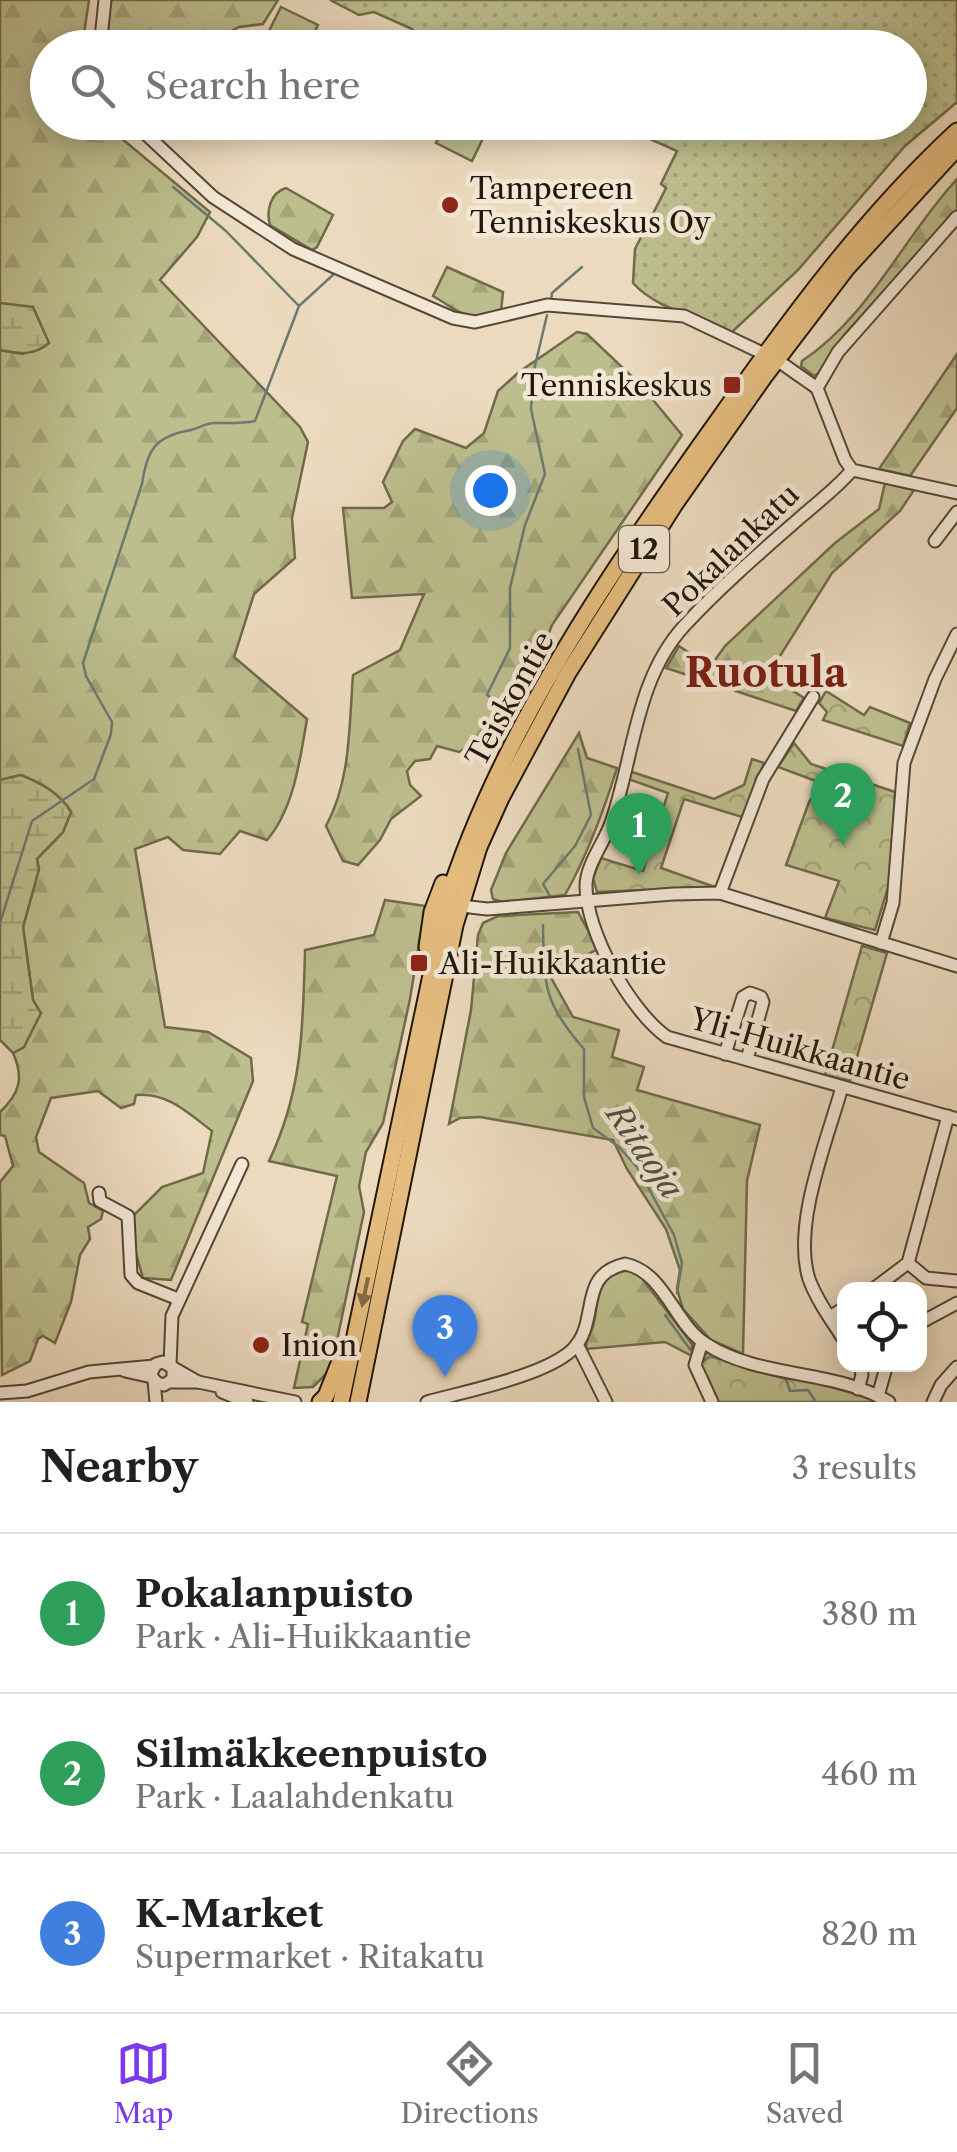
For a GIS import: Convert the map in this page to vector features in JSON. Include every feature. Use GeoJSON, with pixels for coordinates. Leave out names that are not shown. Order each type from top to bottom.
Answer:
{"type":"FeatureCollection","features":[{"type":"Feature","properties":{"kind":"highway","name":"Teiskontie"},"geometry":{"type":"LineString","coordinates":[[358,1402],[453,905],[501,798],[626,576],[840,255],[957,131]]}},
{"type":"Feature","properties":{"kind":"highway","name":"Teiskontie"},"geometry":{"type":"LineString","coordinates":[[341,1402],[427,991],[474,827],[504,760],[610,578],[771,357],[846,268],[957,148]]}},
{"type":"Feature","properties":{"kind":"highway","name":"12"},"geometry":{"type":"LineString","coordinates":[[427,991],[423,979],[432,912],[460,844],[474,827]]}},
{"type":"Feature","properties":{"kind":"highway"},"geometry":{"type":"LineString","coordinates":[[320,1402],[326,1396],[343,1350],[357,1330]]}},
{"type":"Feature","properties":{"kind":"street"},"geometry":{"type":"LineString","coordinates":[[102,30],[105,0]]}},
{"type":"Feature","properties":{"kind":"street"},"geometry":{"type":"LineString","coordinates":[[152,140],[213,197],[311,258],[464,321],[475,322],[535,306],[684,316],[771,357],[817,388],[852,470],[957,494]]}},
{"type":"Feature","properties":{"kind":"street"},"geometry":{"type":"LineString","coordinates":[[817,388],[838,352],[957,217]]}},
{"type":"Feature","properties":{"kind":"street","name":"Pokalankatu"},"geometry":{"type":"LineString","coordinates":[[587,902],[588,875],[614,812],[638,714],[666,651],[682,627],[734,576],[852,470]]}},
{"type":"Feature","properties":{"kind":"street"},"geometry":{"type":"LineString","coordinates":[[935,541],[957,512]]}},
{"type":"Feature","properties":{"kind":"street"},"geometry":{"type":"LineString","coordinates":[[881,943],[893,903],[904,764],[928,697],[957,634]]}},
{"type":"Feature","properties":{"kind":"street"},"geometry":{"type":"LineString","coordinates":[[720,894],[764,780],[813,697]]}},
{"type":"Feature","properties":{"kind":"street"},"geometry":{"type":"LineString","coordinates":[[453,905],[487,908],[720,894],[957,966]]}},
{"type":"Feature","properties":{"kind":"street","name":"Yli-Huikkaantie"},"geometry":{"type":"LineString","coordinates":[[587,902],[592,923],[617,974],[655,1029],[681,1043],[952,1118]]}},
{"type":"Feature","properties":{"kind":"street"},"geometry":{"type":"LineString","coordinates":[[725,1054],[743,997],[750,993],[763,1002],[747,1059]]}},
{"type":"Feature","properties":{"kind":"street"},"geometry":{"type":"LineString","coordinates":[[837,1328],[808,1273],[804,1229],[842,1087]]}},
{"type":"Feature","properties":{"kind":"street"},"geometry":{"type":"LineString","coordinates":[[883,1282],[908,1263],[952,1118]]}},
{"type":"Feature","properties":{"kind":"street"},"geometry":{"type":"LineString","coordinates":[[159,1402],[160,1370],[178,1300],[242,1164]]}},
{"type":"Feature","properties":{"kind":"street"},"geometry":{"type":"LineString","coordinates":[[99,1192],[100,1202],[128,1216],[130,1275],[140,1284],[178,1300]]}},
{"type":"Feature","properties":{"kind":"street"},"geometry":{"type":"LineString","coordinates":[[908,1263],[926,1278],[957,1281]]}},
{"type":"Feature","properties":{"kind":"street"},"geometry":{"type":"LineString","coordinates":[[427,1402],[553,1362],[577,1344],[595,1285],[605,1272],[626,1264],[640,1268],[648,1276],[702,1342],[746,1362],[858,1389],[883,1399],[886,1372]]}},
{"type":"Feature","properties":{"kind":"street"},"geometry":{"type":"LineString","coordinates":[[927,1318],[957,1303]]}},
{"type":"Feature","properties":{"kind":"street"},"geometry":{"type":"LineString","coordinates":[[830,1317],[837,1312]]}},
{"type":"Feature","properties":{"kind":"street"},"geometry":{"type":"LineString","coordinates":[[702,1342],[695,1365],[712,1402]]}},
{"type":"Feature","properties":{"kind":"street"},"geometry":{"type":"LineString","coordinates":[[577,1344],[606,1402]]}},
{"type":"Feature","properties":{"kind":"street"},"geometry":{"type":"LineString","coordinates":[[933,1402],[940,1385],[957,1367]]}},
{"type":"Feature","properties":{"kind":"street"},"geometry":{"type":"LineString","coordinates":[[159,1402],[174,1375],[160,1370]]}},
{"type":"Feature","properties":{"kind":"street"},"geometry":{"type":"LineString","coordinates":[[0,1393],[28,1391],[89,1372],[160,1370],[247,1402]]}},
{"type":"Feature","properties":{"kind":"street"},"geometry":{"type":"LineString","coordinates":[[858,1389],[861,1372]]}},
{"type":"Feature","properties":{"kind":"street"},"geometry":{"type":"LineString","coordinates":[[169,1383],[204,1384],[295,1402]]}},
{"type":"Feature","properties":{"kind":"street"},"geometry":{"type":"LineString","coordinates":[[480,1387],[482,1402]]}},
{"type":"Feature","properties":{"kind":"green space"},"geometry":{"type":"Polygon","coordinates":[[[0,0],[89,0],[85,30],[30,30],[30,140],[123,140],[210,212],[197,237],[160,280],[300,427],[308,442],[292,518],[295,558],[254,594],[234,657],[307,719],[284,814],[267,840],[240,831],[220,854],[183,850],[168,837],[135,849],[165,1027],[208,1032],[251,1058],[253,1081],[171,1280],[143,1278],[131,1218],[162,1187],[203,1173],[212,1131],[177,1105],[158,1097],[136,1095],[134,1104],[121,1108],[98,1091],[51,1098],[36,1137],[39,1152],[84,1183],[89,1203],[103,1211],[101,1219],[88,1227],[90,1239],[80,1255],[71,1302],[55,1343],[43,1336],[38,1339],[30,1361],[2,1375],[0,1182],[13,1166],[5,1136],[0,1135],[0,1112],[18,1085],[13,1053],[24,1047],[33,1000],[23,927],[39,869],[37,859],[63,832],[71,812],[21,775],[0,780],[0,350],[23,354],[14,305],[0,303],[0,0]]]}},
{"type":"Feature","properties":{"kind":"green space"},"geometry":{"type":"Polygon","coordinates":[[[108,0],[278,0],[263,24],[234,30],[105,30],[108,0]]]}},
{"type":"Feature","properties":{"kind":"green space"},"geometry":{"type":"Polygon","coordinates":[[[330,0],[957,0],[957,102],[927,127],[927,30],[413,30],[374,12],[359,15],[330,0]]]}},
{"type":"Feature","properties":{"kind":"green space"},"geometry":{"type":"Polygon","coordinates":[[[281,7],[318,25],[316,30],[270,30],[281,7]]]}},
{"type":"Feature","properties":{"kind":"green space"},"geometry":{"type":"Polygon","coordinates":[[[438,140],[482,140],[472,161],[436,143],[438,140]]]}},
{"type":"Feature","properties":{"kind":"green space"},"geometry":{"type":"Polygon","coordinates":[[[652,140],[912,140],[798,270],[732,332],[666,306],[633,283],[635,249],[666,188],[661,184],[677,151],[652,140]]]}},
{"type":"Feature","properties":{"kind":"green space"},"geometry":{"type":"Polygon","coordinates":[[[957,179],[957,211],[844,335],[819,373],[814,376],[801,366],[867,299],[957,179]]]}},
{"type":"Feature","properties":{"kind":"green space"},"geometry":{"type":"Polygon","coordinates":[[[286,188],[333,215],[312,250],[270,225],[270,203],[286,188]]]}},
{"type":"Feature","properties":{"kind":"green space"},"geometry":{"type":"Polygon","coordinates":[[[447,267],[503,292],[501,311],[471,316],[433,296],[447,267]]]}},
{"type":"Feature","properties":{"kind":"green space"},"geometry":{"type":"Polygon","coordinates":[[[0,303],[33,307],[49,343],[26,353],[0,350],[0,303]]]}},
{"type":"Feature","properties":{"kind":"green space"},"geometry":{"type":"Polygon","coordinates":[[[577,332],[587,334],[640,384],[682,435],[552,625],[537,661],[504,713],[459,752],[437,746],[430,759],[415,761],[407,771],[410,785],[421,796],[391,819],[380,840],[358,865],[343,861],[326,826],[344,771],[353,675],[400,650],[424,594],[352,598],[343,508],[384,508],[392,502],[383,482],[403,441],[415,429],[466,448],[484,433],[498,391],[577,332]]]}},
{"type":"Feature","properties":{"kind":"green space"},"geometry":{"type":"Polygon","coordinates":[[[957,354],[957,408],[910,476],[879,469],[957,354]]]}},
{"type":"Feature","properties":{"kind":"green space"},"geometry":{"type":"Polygon","coordinates":[[[885,483],[914,490],[900,511],[832,573],[768,675],[804,698],[796,711],[666,668],[679,646],[710,667],[725,646],[835,543],[879,509],[885,483]]]}},
{"type":"Feature","properties":{"kind":"green space"},"geometry":{"type":"Polygon","coordinates":[[[826,691],[864,715],[870,707],[910,723],[903,746],[823,720],[827,712],[819,703],[826,691]]]}},
{"type":"Feature","properties":{"kind":"green space"},"geometry":{"type":"Polygon","coordinates":[[[579,733],[587,758],[617,768],[573,880],[565,895],[503,902],[493,899],[491,890],[506,853],[579,733]]]}},
{"type":"Feature","properties":{"kind":"green space"},"geometry":{"type":"Polygon","coordinates":[[[794,743],[811,764],[895,792],[890,881],[875,930],[825,918],[839,881],[786,865],[809,802],[821,783],[778,767],[794,743]]]}},
{"type":"Feature","properties":{"kind":"green space"},"geometry":{"type":"Polygon","coordinates":[[[752,759],[764,763],[742,817],[684,799],[661,868],[715,887],[597,892],[593,878],[601,858],[643,871],[668,793],[628,779],[629,771],[714,799],[744,785],[752,759]]]}},
{"type":"Feature","properties":{"kind":"green space"},"geometry":{"type":"Polygon","coordinates":[[[21,775],[49,789],[71,812],[63,832],[37,859],[39,869],[23,927],[33,1000],[41,1013],[24,1047],[13,1053],[0,1040],[0,780],[21,775]]]}},
{"type":"Feature","properties":{"kind":"green space"},"geometry":{"type":"Polygon","coordinates":[[[385,900],[425,906],[410,999],[383,1123],[366,1152],[359,1186],[364,1212],[331,1369],[313,1387],[294,1388],[308,1324],[302,1322],[337,1176],[269,1161],[295,1083],[302,1031],[305,950],[374,935],[385,900]]]}},
{"type":"Feature","properties":{"kind":"green space"},"geometry":{"type":"Polygon","coordinates":[[[578,912],[598,949],[549,974],[573,1017],[619,1030],[612,1057],[644,1067],[637,1090],[760,1125],[747,1181],[743,1354],[711,1340],[683,1309],[677,1289],[680,1270],[666,1229],[613,1140],[480,1117],[460,1118],[449,1124],[483,923],[498,916],[578,912]]]}},
{"type":"Feature","properties":{"kind":"green space"},"geometry":{"type":"Polygon","coordinates":[[[862,946],[887,953],[850,1081],[825,1075],[862,946]]]}},
{"type":"Feature","properties":{"kind":"green space"},"geometry":{"type":"Polygon","coordinates":[[[623,1271],[634,1271],[641,1277],[692,1344],[692,1356],[665,1342],[586,1349],[603,1285],[623,1271]]]}},
{"type":"Feature","properties":{"kind":"green space"},"geometry":{"type":"Polygon","coordinates":[[[710,1352],[877,1402],[716,1402],[699,1364],[702,1356],[710,1352]]]}},
{"type":"Feature","properties":{"kind":"waterway"},"geometry":{"type":"LineString","coordinates":[[173,187],[226,231],[298,305]]}},
{"type":"Feature","properties":{"kind":"waterway"},"geometry":{"type":"LineString","coordinates":[[551,301],[552,293],[582,267]]}},
{"type":"Feature","properties":{"kind":"waterway"},"geometry":{"type":"LineString","coordinates":[[0,923],[32,821],[94,779],[111,734],[112,722],[86,676],[83,663],[150,454],[169,436],[211,423],[255,421],[299,306],[334,274]]}},
{"type":"Feature","properties":{"kind":"waterway"},"geometry":{"type":"LineString","coordinates":[[505,727],[500,703],[487,695],[510,648],[510,588],[525,525],[545,474],[531,409],[534,370],[547,315]]}},
{"type":"Feature","properties":{"kind":"waterway"},"geometry":{"type":"LineString","coordinates":[[550,896],[543,884],[575,846],[591,815],[578,749]]}},
{"type":"Feature","properties":{"kind":"waterway","name":"Ritaoja"},"geometry":{"type":"LineString","coordinates":[[543,925],[548,992],[560,1019],[584,1049],[584,1097],[593,1128],[619,1147],[637,1167],[674,1235],[682,1263],[677,1293]]}},
{"type":"Feature","properties":{"kind":"waterway"},"geometry":{"type":"LineString","coordinates":[[665,1315],[692,1352]]}},
{"type":"Feature","properties":{"kind":"waterway"},"geometry":{"type":"LineString","coordinates":[[702,1362],[710,1356],[786,1379],[790,1391],[808,1390],[816,1402]]}},
{"type":"Feature","properties":{"kind":"place","name":"Tampereen Tenniskeskus Oy"},"geometry":{"type":"Point","coordinates":[450,205]}},
{"type":"Feature","properties":{"kind":"place","name":"Tenniskeskus"},"geometry":{"type":"Point","coordinates":[732,385]}},
{"type":"Feature","properties":{"kind":"place","name":"Silmäkkeenpuisto"},"geometry":{"type":"Point","coordinates":[843,845]}},
{"type":"Feature","properties":{"kind":"place","name":"Pokalanpuisto"},"geometry":{"type":"Point","coordinates":[639,875]}},
{"type":"Feature","properties":{"kind":"place","name":"Ali-Huikkaantie"},"geometry":{"type":"Point","coordinates":[419,963]}},
{"type":"Feature","properties":{"kind":"place","name":"Inion"},"geometry":{"type":"Point","coordinates":[261,1345]}},
{"type":"Feature","properties":{"kind":"place","name":"K-Market"},"geometry":{"type":"Point","coordinates":[445,1377]}},
{"type":"Feature","properties":{"kind":"district","name":"Ruotula"},"geometry":{"type":"Point","coordinates":[766,672]}}]}
